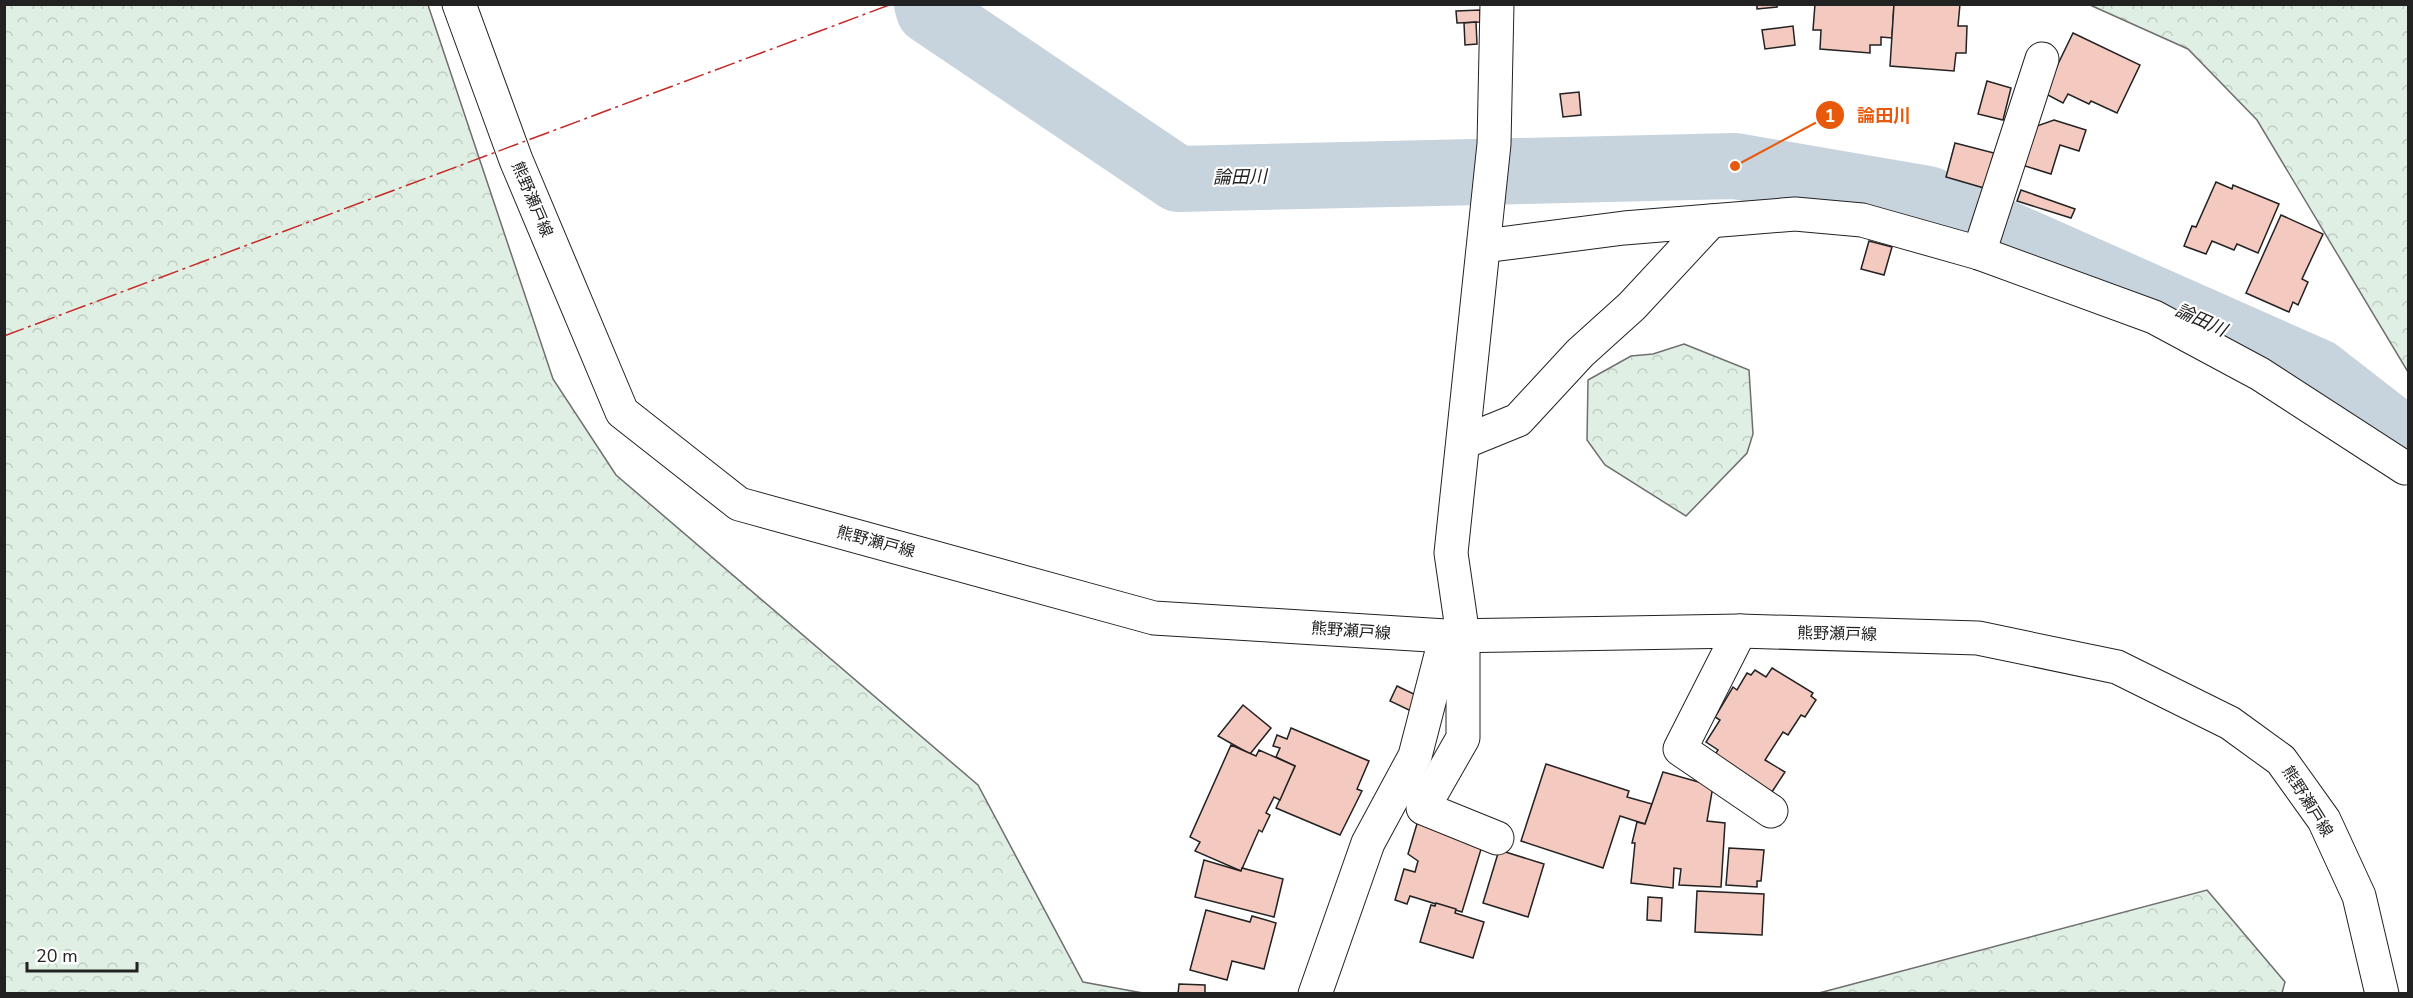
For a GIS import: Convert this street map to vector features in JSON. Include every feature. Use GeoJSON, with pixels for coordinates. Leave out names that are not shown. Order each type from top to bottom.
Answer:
{"type":"FeatureCollection","features":[{"type":"Feature","properties":{"kind":"main road","name":"熊野瀬戸線"},"geometry":{"type":"LineString","coordinates":[[459,4],[516,160],[622,412],[739,504],[1154,618],[1455,636],[1740,631],[1978,638],[2117,667],[2230,723],[2282,760],[2324,820],[2359,896],[2382,993]]}},
{"type":"Feature","properties":{"kind":"main road"},"geometry":{"type":"LineString","coordinates":[[1497,4],[1494,144],[1451,553],[1463,738],[1423,808],[1497,838]]}},
{"type":"Feature","properties":{"kind":"main road"},"geometry":{"type":"LineString","coordinates":[[1982,244],[2042,59]]}},
{"type":"Feature","properties":{"kind":"main road"},"geometry":{"type":"LineString","coordinates":[[1484,246],[1795,214],[1862,220],[1982,244],[2154,317],[2260,374],[2405,468]]}},
{"type":"Feature","properties":{"kind":"main road"},"geometry":{"type":"LineString","coordinates":[[1464,442],[1518,420],[1580,352],[1632,306],[1711,221]]}},
{"type":"Feature","properties":{"kind":"main road"},"geometry":{"type":"LineString","coordinates":[[1740,631],[1680,748],[1771,811]]}},
{"type":"Feature","properties":{"kind":"main road"},"geometry":{"type":"LineString","coordinates":[[1315,993],[1368,843],[1415,756],[1455,636]]}},
{"type":"Feature","properties":{"kind":"green space"},"geometry":{"type":"Polygon","coordinates":[[[5,4],[428,5],[553,379],[616,475],[978,785],[1083,982],[1143,993],[5,993],[5,4]]]}},
{"type":"Feature","properties":{"kind":"green space"},"geometry":{"type":"Polygon","coordinates":[[[2090,5],[2408,5],[2408,372],[2257,120],[2188,49],[2090,5]]]}},
{"type":"Feature","properties":{"kind":"green space"},"geometry":{"type":"Polygon","coordinates":[[[1684,344],[1749,370],[1753,434],[1747,453],[1686,516],[1605,465],[1587,440],[1588,380],[1631,356],[1653,354],[1684,344]]]}},
{"type":"Feature","properties":{"kind":"green space"},"geometry":{"type":"Polygon","coordinates":[[[2207,890],[2285,982],[2282,993],[1819,993],[2207,890]]]}},
{"type":"Feature","properties":{"kind":"building"},"geometry":{"type":"Polygon","coordinates":[[[1757,4],[1777,4],[1777,7],[1757,9],[1757,4]]]}},
{"type":"Feature","properties":{"kind":"building"},"geometry":{"type":"Polygon","coordinates":[[[1815,4],[1894,4],[1892,38],[1881,37],[1881,45],[1870,45],[1870,53],[1820,49],[1821,30],[1813,30],[1815,4]]]}},
{"type":"Feature","properties":{"kind":"building"},"geometry":{"type":"Polygon","coordinates":[[[1894,4],[1960,4],[1958,26],[1967,26],[1966,53],[1956,53],[1954,71],[1890,66],[1894,4]]]}},
{"type":"Feature","properties":{"kind":"building"},"geometry":{"type":"Polygon","coordinates":[[[1480,10],[1480,22],[1457,23],[1456,11],[1480,10]]]}},
{"type":"Feature","properties":{"kind":"building"},"geometry":{"type":"Polygon","coordinates":[[[1476,22],[1477,44],[1465,45],[1464,23],[1476,22]]]}},
{"type":"Feature","properties":{"kind":"building"},"geometry":{"type":"Polygon","coordinates":[[[1793,26],[1795,45],[1765,49],[1762,30],[1793,26]]]}},
{"type":"Feature","properties":{"kind":"building"},"geometry":{"type":"Polygon","coordinates":[[[2073,33],[2140,65],[2117,113],[2068,94],[2063,103],[2044,93],[2073,33]]]}},
{"type":"Feature","properties":{"kind":"building"},"geometry":{"type":"Polygon","coordinates":[[[1987,81],[2011,88],[2003,120],[1978,114],[1987,81]]]}},
{"type":"Feature","properties":{"kind":"building"},"geometry":{"type":"Polygon","coordinates":[[[1579,92],[1581,115],[1563,117],[1560,94],[1579,92]]]}},
{"type":"Feature","properties":{"kind":"building"},"geometry":{"type":"Polygon","coordinates":[[[2054,120],[2086,130],[2079,151],[2060,145],[2051,174],[2022,165],[2034,127],[2054,120]]]}},
{"type":"Feature","properties":{"kind":"building"},"geometry":{"type":"Polygon","coordinates":[[[1955,143],[1994,153],[1984,188],[1946,177],[1955,143]]]}},
{"type":"Feature","properties":{"kind":"building"},"geometry":{"type":"Polygon","coordinates":[[[2216,182],[2232,189],[2233,185],[2279,204],[2258,253],[2237,244],[2234,250],[2212,241],[2206,254],[2184,246],[2192,226],[2196,227],[2216,182]]]}},
{"type":"Feature","properties":{"kind":"building"},"geometry":{"type":"Polygon","coordinates":[[[2021,190],[2075,209],[2071,218],[2017,201],[2021,190]]]}},
{"type":"Feature","properties":{"kind":"building"},"geometry":{"type":"Polygon","coordinates":[[[2281,215],[2323,234],[2302,279],[2308,282],[2298,305],[2293,302],[2289,312],[2246,293],[2281,215]]]}},
{"type":"Feature","properties":{"kind":"building"},"geometry":{"type":"Polygon","coordinates":[[[1869,241],[1892,247],[1884,275],[1861,269],[1869,241]]]}},
{"type":"Feature","properties":{"kind":"building"},"geometry":{"type":"Polygon","coordinates":[[[1772,668],[1813,693],[1811,696],[1816,700],[1805,717],[1801,715],[1788,735],[1783,732],[1765,760],[1785,772],[1770,795],[1712,759],[1718,750],[1706,742],[1720,720],[1715,717],[1733,687],[1737,690],[1747,673],[1751,675],[1755,670],[1766,677],[1772,668]]]}},
{"type":"Feature","properties":{"kind":"building"},"geometry":{"type":"Polygon","coordinates":[[[1397,686],[1418,696],[1411,711],[1390,701],[1397,686]]]}},
{"type":"Feature","properties":{"kind":"building"},"geometry":{"type":"Polygon","coordinates":[[[1243,705],[1271,728],[1250,754],[1218,736],[1243,705]]]}},
{"type":"Feature","properties":{"kind":"building"},"geometry":{"type":"Polygon","coordinates":[[[1291,728],[1369,761],[1357,789],[1362,791],[1340,835],[1276,808],[1295,766],[1276,757],[1280,748],[1273,746],[1277,735],[1287,739],[1291,728]]]}},
{"type":"Feature","properties":{"kind":"building"},"geometry":{"type":"Polygon","coordinates":[[[1231,745],[1256,756],[1259,750],[1295,766],[1280,800],[1274,797],[1266,813],[1270,815],[1262,832],[1259,830],[1241,871],[1195,851],[1200,842],[1190,837],[1231,745]]]}},
{"type":"Feature","properties":{"kind":"building"},"geometry":{"type":"Polygon","coordinates":[[[1546,764],[1629,791],[1627,797],[1652,804],[1645,824],[1620,816],[1603,868],[1521,841],[1546,764]]]}},
{"type":"Feature","properties":{"kind":"building"},"geometry":{"type":"Polygon","coordinates":[[[1663,772],[1713,786],[1707,821],[1725,823],[1721,887],[1679,885],[1681,869],[1674,868],[1673,888],[1631,883],[1635,843],[1632,843],[1637,822],[1645,824],[1663,772]]]}},
{"type":"Feature","properties":{"kind":"building"},"geometry":{"type":"Polygon","coordinates":[[[1419,817],[1482,846],[1462,912],[1410,896],[1407,904],[1395,900],[1404,869],[1415,872],[1418,861],[1408,854],[1419,817]]]}},
{"type":"Feature","properties":{"kind":"building"},"geometry":{"type":"Polygon","coordinates":[[[1729,848],[1764,850],[1761,881],[1757,881],[1757,887],[1726,885],[1729,848]]]}},
{"type":"Feature","properties":{"kind":"building"},"geometry":{"type":"Polygon","coordinates":[[[1499,850],[1544,864],[1528,917],[1483,903],[1499,850]]]}},
{"type":"Feature","properties":{"kind":"building"},"geometry":{"type":"Polygon","coordinates":[[[1204,860],[1241,871],[1242,868],[1283,879],[1274,917],[1195,897],[1204,860]]]}},
{"type":"Feature","properties":{"kind":"building"},"geometry":{"type":"Polygon","coordinates":[[[1697,891],[1764,894],[1762,935],[1695,932],[1697,891]]]}},
{"type":"Feature","properties":{"kind":"building"},"geometry":{"type":"Polygon","coordinates":[[[1648,897],[1662,898],[1661,921],[1647,920],[1648,897]]]}},
{"type":"Feature","properties":{"kind":"building"},"geometry":{"type":"Polygon","coordinates":[[[1436,903],[1456,909],[1455,913],[1484,922],[1473,958],[1420,942],[1431,905],[1435,906],[1436,903]]]}},
{"type":"Feature","properties":{"kind":"building"},"geometry":{"type":"Polygon","coordinates":[[[1206,910],[1250,922],[1252,916],[1276,923],[1264,969],[1232,961],[1227,980],[1190,970],[1206,910]]]}},
{"type":"Feature","properties":{"kind":"building"},"geometry":{"type":"Polygon","coordinates":[[[1179,984],[1205,985],[1205,994],[1178,994],[1179,984]]]}},
{"type":"Feature","properties":{"kind":"waterway","name":"論田川"},"geometry":{"type":"LineString","coordinates":[[927,4],[929,11],[1178,179],[1735,166],[1928,199],[2318,372],[2408,442]]}},
{"type":"Feature","properties":{"kind":"power"},"geometry":{"type":"LineString","coordinates":[[4,336],[892,4]]}},
{"type":"Feature","properties":{"kind":"place","name":"論田川"},"geometry":{"type":"Point","coordinates":[1735,166]}}]}
